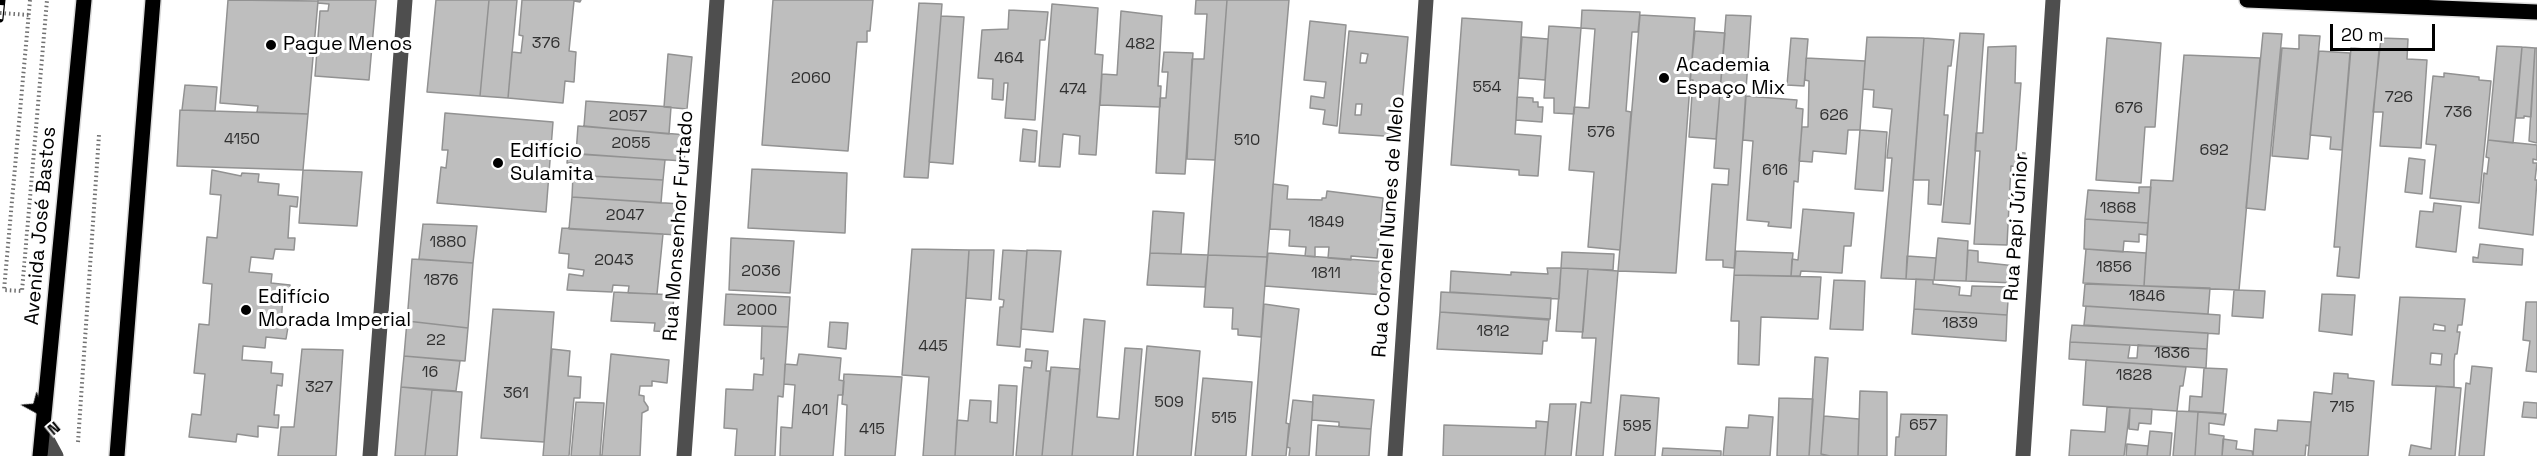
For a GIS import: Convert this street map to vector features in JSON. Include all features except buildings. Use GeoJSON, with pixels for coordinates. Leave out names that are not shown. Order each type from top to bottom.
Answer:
{"type":"FeatureCollection","features":[{"type":"Feature","properties":{"kind":"main road","name":"Avenida José Bastos"},"geometry":{"type":"LineString","coordinates":[[40,456],[84,0]]}},
{"type":"Feature","properties":{"kind":"main road"},"geometry":{"type":"LineString","coordinates":[[117,456],[153,0]]}},
{"type":"Feature","properties":{"kind":"main road"},"geometry":{"type":"LineString","coordinates":[[2247,0],[2537,12]]}},
{"type":"Feature","properties":{"kind":"street"},"geometry":{"type":"LineString","coordinates":[[369,456],[405,0]]}},
{"type":"Feature","properties":{"kind":"street","name":"Rua Monsenhor Furtado"},"geometry":{"type":"LineString","coordinates":[[684,456],[717,0]]}},
{"type":"Feature","properties":{"kind":"street","name":"Rua Coronel Nunes de Melo"},"geometry":{"type":"LineString","coordinates":[[1395,456],[1426,0]]}},
{"type":"Feature","properties":{"kind":"street","name":"Rua Papi Júnior"},"geometry":{"type":"LineString","coordinates":[[2023,456],[2054,0]]}},
{"type":"Feature","properties":{"kind":"street"},"geometry":{"type":"LineString","coordinates":[[43,432],[56,456]]}},
{"type":"Feature","properties":{"kind":"path"},"geometry":{"type":"LineString","coordinates":[[30,0],[4,290],[22,291],[47,0]]}},
{"type":"Feature","properties":{"kind":"path"},"geometry":{"type":"LineString","coordinates":[[0,13],[29,15]]}},
{"type":"Feature","properties":{"kind":"path"},"geometry":{"type":"LineString","coordinates":[[78,444],[100,129]]}},
{"type":"Feature","properties":{"kind":"railway"},"geometry":{"type":"LineString","coordinates":[[0,19],[2,0]]}},
{"type":"Feature","properties":{"kind":"place","name":"Pague Menos"},"geometry":{"type":"Point","coordinates":[271,45]}},
{"type":"Feature","properties":{"kind":"place","name":"Academia Espaço Mix"},"geometry":{"type":"Point","coordinates":[1664,78]}},
{"type":"Feature","properties":{"kind":"place","name":"Edifício Sulamita"},"geometry":{"type":"Point","coordinates":[498,163]}},
{"type":"Feature","properties":{"kind":"place","name":"Edifício Morada Imperial"},"geometry":{"type":"Point","coordinates":[246,310]}}]}
